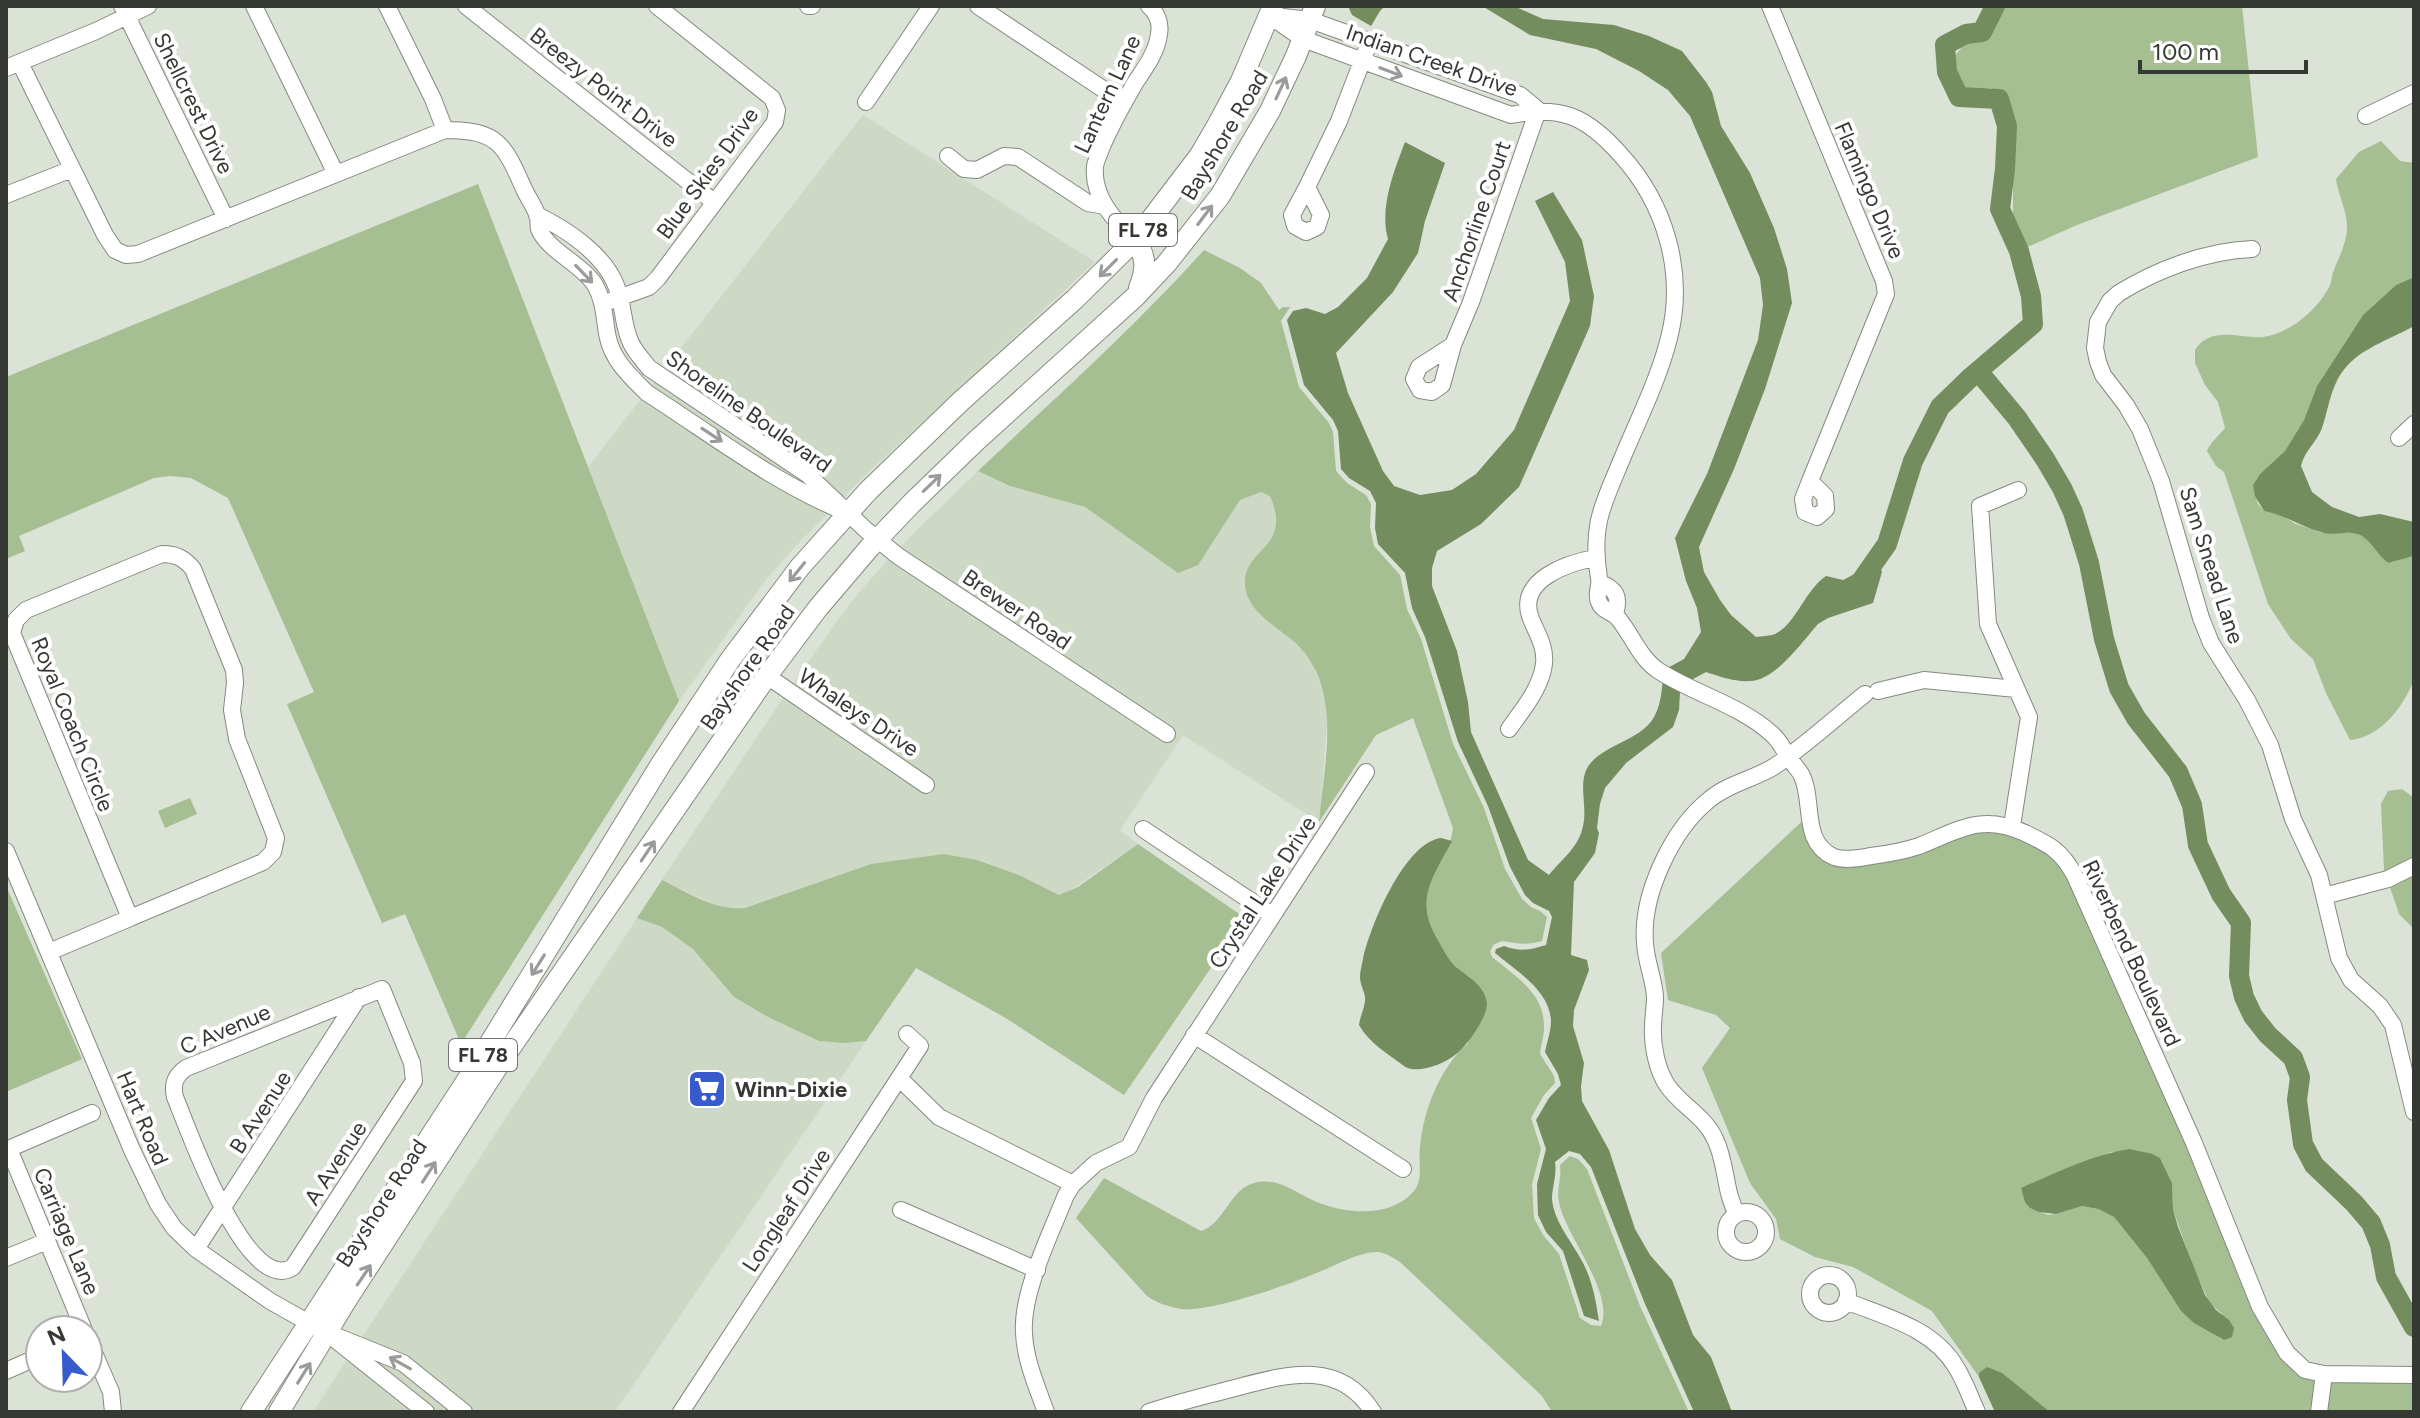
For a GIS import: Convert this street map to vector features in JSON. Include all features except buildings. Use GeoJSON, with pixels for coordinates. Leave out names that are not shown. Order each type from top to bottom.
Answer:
{"type":"FeatureCollection","features":[{"type":"Feature","properties":{"kind":"main road","name":"Bayshore Road"},"geometry":{"type":"LineString","coordinates":[[279,1412],[318,1328],[661,764],[723,670],[800,567],[848,513],[924,435],[1075,299],[1136,239],[1200,155],[1241,81],[1272,11]]}},
{"type":"Feature","properties":{"kind":"main road","name":"Bayshore Road"},"geometry":{"type":"LineString","coordinates":[[251,1412],[318,1328],[767,676],[818,608],[877,539],[976,441],[1136,296],[1167,263],[1220,196],[1270,111],[1310,22]]}},
{"type":"Feature","properties":{"kind":"main road"},"geometry":{"type":"LineString","coordinates":[[1136,239],[1145,256],[1146,270],[1136,296]]}},
{"type":"Feature","properties":{"kind":"main road"},"geometry":{"type":"LineString","coordinates":[[579,899],[604,915]]}},
{"type":"Feature","properties":{"kind":"street"},"geometry":{"type":"LineString","coordinates":[[13,65],[96,31],[124,11],[148,6]]}},
{"type":"Feature","properties":{"kind":"street"},"geometry":{"type":"LineString","coordinates":[[254,6],[336,174]]}},
{"type":"Feature","properties":{"kind":"street"},"geometry":{"type":"LineString","coordinates":[[387,6],[445,130]]}},
{"type":"Feature","properties":{"kind":"street","name":"Breezy Point Drive"},"geometry":{"type":"LineString","coordinates":[[466,6],[714,202]]}},
{"type":"Feature","properties":{"kind":"street","name":"Blue Skies Drive"},"geometry":{"type":"LineString","coordinates":[[602,303],[649,287],[658,278],[775,122],[777,110],[772,98],[657,6]]}},
{"type":"Feature","properties":{"kind":"street"},"geometry":{"type":"LineString","coordinates":[[866,102],[931,6]]}},
{"type":"Feature","properties":{"kind":"street"},"geometry":{"type":"LineString","coordinates":[[978,6],[1124,103]]}},
{"type":"Feature","properties":{"kind":"street","name":"Lantern Lane"},"geometry":{"type":"LineString","coordinates":[[1136,239],[1105,206],[1095,165],[1124,103],[1150,59],[1160,33],[1159,20],[1149,6]]}},
{"type":"Feature","properties":{"kind":"street","name":"Flamingo Drive"},"geometry":{"type":"LineString","coordinates":[[1770,6],[1884,281],[1886,294],[1810,481]]}},
{"type":"Feature","properties":{"kind":"street","name":"Shellcrest Drive"},"geometry":{"type":"LineString","coordinates":[[124,11],[226,219]]}},
{"type":"Feature","properties":{"kind":"street","name":"Indian Creek Drive"},"geometry":{"type":"LineString","coordinates":[[1272,11],[1520,95],[1538,110]]}},
{"type":"Feature","properties":{"kind":"street","name":"Indian Creek Drive"},"geometry":{"type":"LineString","coordinates":[[1310,22],[1362,61],[1511,115],[1538,110],[1570,115],[1603,137],[1630,165],[1658,209],[1674,270],[1674,310],[1670,336],[1601,509],[1595,535],[1595,558]]}},
{"type":"Feature","properties":{"kind":"street"},"geometry":{"type":"LineString","coordinates":[[1307,187],[1339,121],[1370,42]]}},
{"type":"Feature","properties":{"kind":"street","name":"Shoreline Boulevard"},"geometry":{"type":"LineString","coordinates":[[13,65],[105,235],[115,250],[126,255],[138,254],[445,130],[478,132],[500,144],[515,166],[537,215],[540,230],[555,248],[587,274],[595,286],[602,303],[612,350],[627,374],[647,393],[787,485],[848,513]]}},
{"type":"Feature","properties":{"kind":"street"},"geometry":{"type":"LineString","coordinates":[[2366,116],[2414,93]]}},
{"type":"Feature","properties":{"kind":"street","name":"Anchorline Court"},"geometry":{"type":"LineString","coordinates":[[1453,345],[1538,110]]}},
{"type":"Feature","properties":{"kind":"street"},"geometry":{"type":"LineString","coordinates":[[948,156],[964,169],[977,170],[1004,156],[1018,157],[1088,203],[1105,206]]}},
{"type":"Feature","properties":{"kind":"street"},"geometry":{"type":"LineString","coordinates":[[6,195],[72,169]]}},
{"type":"Feature","properties":{"kind":"street","name":"Shoreline Boulevard"},"geometry":{"type":"LineString","coordinates":[[537,215],[555,224],[589,250],[609,271],[620,297],[632,346],[649,368],[807,474],[848,513]]}},
{"type":"Feature","properties":{"kind":"street","name":"Sam Snead Lane"},"geometry":{"type":"LineString","coordinates":[[2252,249],[2210,254],[2119,293],[2110,301],[2098,322],[2095,348],[2103,375],[2140,429],[2161,481],[2206,631],[2270,745],[2284,795],[2319,875],[2344,970],[2359,989],[2380,1006],[2393,1025],[2414,1112]]}},
{"type":"Feature","properties":{"kind":"street"},"geometry":{"type":"LineString","coordinates":[[2399,438],[2414,424]]}},
{"type":"Feature","properties":{"kind":"street"},"geometry":{"type":"LineString","coordinates":[[2012,826],[2029,717],[1988,624],[1980,506],[2018,490]]}},
{"type":"Feature","properties":{"kind":"street","name":"Brewer Road"},"geometry":{"type":"LineString","coordinates":[[848,513],[898,556],[1167,734]]}},
{"type":"Feature","properties":{"kind":"street","name":"Royal Coach Circle"},"geometry":{"type":"LineString","coordinates":[[49,952],[130,918],[263,862],[273,852],[276,838],[237,739],[232,710],[235,683],[230,658],[193,569],[174,554],[162,554],[26,610],[16,620],[12,633],[130,918]]}},
{"type":"Feature","properties":{"kind":"street"},"geometry":{"type":"LineString","coordinates":[[1509,729],[1535,691],[1544,667],[1542,642],[1527,605],[1531,592],[1559,569],[1595,558]]}},
{"type":"Feature","properties":{"kind":"street","name":"Riverbend Boulevard"},"geometry":{"type":"LineString","coordinates":[[1595,558],[1600,583],[1616,595],[1618,603],[1615,614],[1648,661],[1660,671],[1763,727],[1782,743],[1805,785],[1813,837],[1832,856],[1844,859],[1906,849],[1963,826],[1977,824],[2012,826],[2060,853],[2068,864],[2194,1143],[2260,1307],[2280,1342],[2305,1370],[2324,1374],[2414,1375]]}},
{"type":"Feature","properties":{"kind":"street","name":"Whaleys Drive"},"geometry":{"type":"LineString","coordinates":[[767,676],[926,785]]}},
{"type":"Feature","properties":{"kind":"street"},"geometry":{"type":"LineString","coordinates":[[1737,1214],[1729,1197],[1723,1157],[1716,1139],[1707,1124],[1667,1085],[1652,1036],[1655,996],[1646,959],[1645,922],[1650,898],[1669,849],[1709,799],[1772,768],[1871,692],[1924,680],[2016,689]]}},
{"type":"Feature","properties":{"kind":"street"},"geometry":{"type":"LineString","coordinates":[[1772,768],[1805,785]]}},
{"type":"Feature","properties":{"kind":"street","name":"Crystal Lake Drive"},"geometry":{"type":"LineString","coordinates":[[1046,1412],[1027,1354],[1023,1328],[1037,1270],[1066,1195],[1073,1184],[1096,1163],[1129,1147],[1154,1098],[1366,772]]}},
{"type":"Feature","properties":{"kind":"street"},"geometry":{"type":"LineString","coordinates":[[1143,829],[1272,915]]}},
{"type":"Feature","properties":{"kind":"street","name":"Hart Road"},"geometry":{"type":"LineString","coordinates":[[6,851],[151,1192],[174,1228],[196,1249],[270,1301],[318,1328]]}},
{"type":"Feature","properties":{"kind":"street"},"geometry":{"type":"LineString","coordinates":[[2324,896],[2388,879],[2414,866]]}},
{"type":"Feature","properties":{"kind":"street","name":"C Avenue"},"geometry":{"type":"LineString","coordinates":[[223,1209],[175,1097],[173,1088],[179,1073],[382,989]]}},
{"type":"Feature","properties":{"kind":"street","name":"A Avenue"},"geometry":{"type":"LineString","coordinates":[[223,1209],[236,1233],[258,1259],[284,1271],[293,1267],[414,1081],[412,1063],[382,989]]}},
{"type":"Feature","properties":{"kind":"street","name":"B Avenue"},"geometry":{"type":"LineString","coordinates":[[196,1249],[359,997]]}},
{"type":"Feature","properties":{"kind":"street","name":"Longleaf Drive"},"geometry":{"type":"LineString","coordinates":[[681,1412],[920,1046],[907,1034]]}},
{"type":"Feature","properties":{"kind":"street"},"geometry":{"type":"LineString","coordinates":[[1194,1035],[1403,1169]]}},
{"type":"Feature","properties":{"kind":"street"},"geometry":{"type":"LineString","coordinates":[[899,1078],[939,1117],[1073,1184]]}},
{"type":"Feature","properties":{"kind":"street"},"geometry":{"type":"LineString","coordinates":[[7,1150],[92,1113]]}},
{"type":"Feature","properties":{"kind":"street","name":"Carriage Lane"},"geometry":{"type":"LineString","coordinates":[[7,1150],[77,1314]]}},
{"type":"Feature","properties":{"kind":"street"},"geometry":{"type":"LineString","coordinates":[[901,1210],[1037,1270]]}},
{"type":"Feature","properties":{"kind":"street"},"geometry":{"type":"LineString","coordinates":[[6,1258],[47,1241]]}},
{"type":"Feature","properties":{"kind":"street"},"geometry":{"type":"LineString","coordinates":[[1846,1301],[1930,1338],[1956,1366],[1977,1412]]}},
{"type":"Feature","properties":{"kind":"street"},"geometry":{"type":"LineString","coordinates":[[318,1328],[426,1412]]}},
{"type":"Feature","properties":{"kind":"street"},"geometry":{"type":"LineString","coordinates":[[318,1328],[403,1363],[464,1412]]}},
{"type":"Feature","properties":{"kind":"street"},"geometry":{"type":"LineString","coordinates":[[1149,1412],[1196,1397],[1300,1373],[1319,1375],[1347,1385],[1373,1412]]}},
{"type":"Feature","properties":{"kind":"street"},"geometry":{"type":"LineString","coordinates":[[2319,1412],[2324,1374]]}},
{"type":"Feature","properties":{"kind":"street"},"geometry":{"type":"LineString","coordinates":[[104,1376],[111,1392],[113,1412]]}},
{"type":"Feature","properties":{"kind":"shaded area"},"geometry":{"type":"Polygon","coordinates":[[[1348,6],[1385,6],[1371,26],[1352,15],[1348,6]]]}},
{"type":"Feature","properties":{"kind":"shaded area"},"geometry":{"type":"Polygon","coordinates":[[[1482,6],[1514,6],[1543,19],[1614,25],[1682,51],[1712,92],[1721,126],[1750,173],[1774,228],[1787,269],[1792,303],[1765,389],[1699,547],[1704,572],[1720,600],[1731,615],[1756,637],[1771,635],[1789,623],[1826,576],[1843,580],[1878,562],[1882,572],[1873,603],[1818,624],[1769,674],[1744,681],[1706,672],[1680,692],[1679,710],[1673,727],[1626,763],[1605,788],[1600,804],[1595,853],[1574,882],[1571,955],[1587,960],[1589,970],[1574,1010],[1573,1026],[1584,1063],[1582,1101],[1609,1150],[1635,1229],[1650,1255],[1672,1280],[1693,1335],[1711,1357],[1732,1412],[1694,1412],[1645,1304],[1591,1167],[1580,1154],[1569,1151],[1555,1162],[1552,1199],[1560,1224],[1588,1275],[1599,1321],[1584,1316],[1563,1251],[1546,1232],[1538,1215],[1537,1184],[1546,1149],[1536,1120],[1561,1085],[1545,1052],[1551,1021],[1545,1000],[1538,990],[1495,953],[1496,949],[1504,946],[1525,950],[1546,945],[1552,917],[1549,911],[1525,895],[1510,867],[1488,806],[1458,742],[1425,637],[1412,608],[1405,573],[1378,544],[1376,503],[1370,491],[1341,469],[1338,431],[1333,420],[1304,385],[1287,320],[1293,311],[1306,308],[1325,314],[1338,307],[1367,278],[1388,239],[1387,202],[1405,142],[1445,163],[1425,221],[1418,253],[1393,292],[1336,353],[1348,393],[1383,471],[1394,486],[1420,495],[1452,490],[1476,474],[1514,430],[1570,301],[1565,262],[1535,201],[1553,192],[1582,240],[1594,296],[1590,326],[1519,487],[1481,524],[1437,551],[1432,568],[1432,586],[1457,651],[1471,732],[1528,860],[1549,875],[1574,847],[1581,833],[1583,787],[1589,765],[1651,722],[1660,703],[1664,670],[1684,659],[1701,632],[1697,608],[1675,538],[1707,474],[1758,340],[1763,305],[1760,278],[1690,116],[1668,90],[1596,49],[1530,35],[1482,6]]]}},
{"type":"Feature","properties":{"kind":"shaded area"},"geometry":{"type":"Polygon","coordinates":[[[2006,6],[2242,6],[2258,157],[2077,225],[2025,248],[2013,215],[2013,117],[2002,96],[1991,88],[1970,92],[1954,78],[1954,57],[1966,42],[1983,42],[1991,34],[2006,6]]]}},
{"type":"Feature","properties":{"kind":"shaded area"},"geometry":{"type":"Polygon","coordinates":[[[863,115],[1095,262],[860,480],[796,546],[767,578],[679,701],[588,467],[863,115]]]}},
{"type":"Feature","properties":{"kind":"shaded area"},"geometry":{"type":"Polygon","coordinates":[[[2381,141],[2400,161],[2414,163],[2414,277],[2396,285],[2363,315],[2317,386],[2304,420],[2285,451],[2260,474],[2253,485],[2258,504],[2264,511],[2322,533],[2356,533],[2364,537],[2388,563],[2414,556],[2414,680],[2390,719],[2372,733],[2350,740],[2313,659],[2291,639],[2268,604],[2224,472],[2216,466],[2207,451],[2225,428],[2218,402],[2205,385],[2195,363],[2195,350],[2202,342],[2217,335],[2273,335],[2293,326],[2319,303],[2331,284],[2347,233],[2346,215],[2336,179],[2359,152],[2381,141]]]}},
{"type":"Feature","properties":{"kind":"shaded area"},"geometry":{"type":"Polygon","coordinates":[[[478,184],[679,701],[461,1044],[405,914],[382,923],[287,704],[314,692],[228,498],[191,478],[154,478],[19,536],[25,551],[6,559],[6,377],[478,184]]]}},
{"type":"Feature","properties":{"kind":"shaded area"},"geometry":{"type":"Polygon","coordinates":[[[1204,250],[1240,268],[1261,283],[1279,310],[1290,307],[1281,321],[1299,387],[1333,432],[1336,471],[1347,483],[1366,495],[1371,504],[1370,527],[1374,546],[1400,575],[1407,609],[1421,639],[1453,744],[1484,808],[1505,869],[1522,899],[1547,917],[1542,941],[1526,944],[1502,941],[1493,945],[1490,952],[1527,987],[1540,1005],[1544,1028],[1540,1054],[1554,1076],[1555,1083],[1531,1118],[1541,1149],[1532,1184],[1534,1218],[1559,1254],[1580,1318],[1591,1325],[1601,1326],[1601,1297],[1558,1198],[1560,1165],[1570,1156],[1578,1159],[1587,1169],[1640,1306],[1689,1412],[1552,1412],[1542,1396],[1400,1262],[1384,1253],[1355,1256],[1290,1283],[1231,1302],[1182,1309],[1147,1296],[1076,1218],[1104,1178],[1201,1231],[1216,1221],[1239,1192],[1254,1183],[1281,1184],[1322,1204],[1345,1210],[1370,1211],[1393,1206],[1416,1187],[1420,1177],[1422,1132],[1430,1103],[1449,1064],[1468,1043],[1471,978],[1453,964],[1439,945],[1425,906],[1428,886],[1446,851],[1453,828],[1413,718],[1376,735],[1319,822],[1327,746],[1326,707],[1322,689],[1305,653],[1259,613],[1247,594],[1245,583],[1247,571],[1276,527],[1270,496],[1261,492],[1240,500],[1198,565],[1178,573],[1085,507],[1010,486],[978,471],[1122,335],[1204,250]]]}},
{"type":"Feature","properties":{"kind":"shaded area"},"geometry":{"type":"Polygon","coordinates":[[[2414,277],[2414,326],[2368,349],[2341,373],[2322,428],[2301,466],[2312,492],[2332,507],[2359,517],[2380,514],[2414,522],[2414,556],[2388,563],[2358,534],[2324,533],[2264,511],[2255,496],[2253,485],[2260,474],[2285,451],[2304,420],[2317,386],[2363,315],[2396,285],[2414,277]]]}},
{"type":"Feature","properties":{"kind":"shaded area"},"geometry":{"type":"Polygon","coordinates":[[[978,471],[1010,486],[1085,507],[1178,573],[1198,564],[1240,500],[1261,492],[1271,496],[1278,519],[1277,529],[1250,567],[1245,581],[1287,636],[1303,651],[1325,695],[1327,723],[1319,822],[1183,735],[1120,830],[1138,844],[1059,895],[1019,875],[977,860],[944,854],[871,864],[745,908],[728,910],[662,880],[845,610],[873,576],[978,471]]]}},
{"type":"Feature","properties":{"kind":"shaded area"},"geometry":{"type":"Polygon","coordinates":[[[2402,789],[2414,798],[2414,929],[2399,914],[2384,870],[2381,804],[2388,791],[2402,789]]]}},
{"type":"Feature","properties":{"kind":"shaded area"},"geometry":{"type":"Polygon","coordinates":[[[190,798],[197,814],[165,828],[158,811],[190,798]]]}},
{"type":"Feature","properties":{"kind":"shaded area"},"geometry":{"type":"Polygon","coordinates":[[[1811,813],[1824,842],[1845,855],[1898,848],[1971,821],[2038,831],[2061,844],[2116,956],[2269,1315],[2286,1345],[2311,1368],[2414,1373],[2414,1412],[1995,1412],[1979,1377],[1932,1311],[1853,1267],[1815,1257],[1780,1239],[1776,1219],[1750,1183],[1702,1068],[1730,1028],[1716,1015],[1668,1000],[1661,953],[1811,813]],[[2111,1152],[2021,1188],[2030,1208],[2048,1215],[2081,1206],[2098,1209],[2114,1217],[2147,1258],[2181,1311],[2223,1340],[2222,1314],[2210,1303],[2194,1270],[2173,1209],[2172,1183],[2160,1158],[2153,1154],[2111,1152]]]}},
{"type":"Feature","properties":{"kind":"shaded area"},"geometry":{"type":"Polygon","coordinates":[[[1441,838],[1452,841],[1428,890],[1427,914],[1449,959],[1480,987],[1487,1004],[1480,1024],[1460,1051],[1437,1065],[1415,1069],[1404,1066],[1379,1048],[1359,1025],[1365,1001],[1360,972],[1381,907],[1402,869],[1428,843],[1441,838]]]}},
{"type":"Feature","properties":{"kind":"shaded area"},"geometry":{"type":"Polygon","coordinates":[[[1138,844],[1245,918],[1124,1095],[1004,1017],[916,968],[866,1041],[819,1041],[734,997],[693,949],[662,927],[637,918],[662,880],[713,904],[745,908],[871,864],[944,854],[977,860],[1019,875],[1059,895],[1078,887],[1138,844]]]}},
{"type":"Feature","properties":{"kind":"shaded area"},"geometry":{"type":"Polygon","coordinates":[[[6,886],[82,1059],[6,1092],[6,886]]]}},
{"type":"Feature","properties":{"kind":"shaded area"},"geometry":{"type":"Polygon","coordinates":[[[637,918],[662,927],[693,949],[734,997],[768,1017],[819,1041],[866,1041],[615,1412],[313,1412],[637,918]]]}},
{"type":"Feature","properties":{"kind":"shaded area"},"geometry":{"type":"Polygon","coordinates":[[[2129,1149],[2160,1158],[2172,1183],[2173,1209],[2178,1227],[2205,1295],[2216,1310],[2229,1320],[2234,1328],[2232,1337],[2224,1340],[2194,1323],[2181,1311],[2147,1258],[2114,1217],[2082,1206],[2056,1214],[2039,1212],[2025,1202],[2021,1188],[2087,1160],[2129,1149]]]}},
{"type":"Feature","properties":{"kind":"shaded area"},"geometry":{"type":"Polygon","coordinates":[[[1987,1367],[2002,1373],[2050,1412],[1995,1412],[1979,1377],[1979,1373],[1987,1367]]]}},
{"type":"Feature","properties":{"kind":"waterway"},"geometry":{"type":"LineString","coordinates":[[1859,584],[1887,544],[1913,461],[1940,407],[2033,324],[2031,296],[2019,251],[2000,209],[2007,126],[1999,99],[1959,97],[1947,72],[1945,45],[1966,34],[1982,32],[1995,6]]}},
{"type":"Feature","properties":{"kind":"waterway"},"geometry":{"type":"LineString","coordinates":[[1978,371],[2017,418],[2045,459],[2073,512],[2089,563],[2104,639],[2119,688],[2136,718],[2178,772],[2192,805],[2198,845],[2221,894],[2241,923],[2239,976],[2244,997],[2253,1016],[2268,1035],[2293,1058],[2300,1077],[2297,1100],[2303,1144],[2314,1165],[2371,1223],[2380,1245],[2386,1277],[2414,1327]]}},
{"type":"Feature","properties":{"kind":"place","name":"Winn-Dixie"},"geometry":{"type":"Point","coordinates":[707,1089]}}]}
